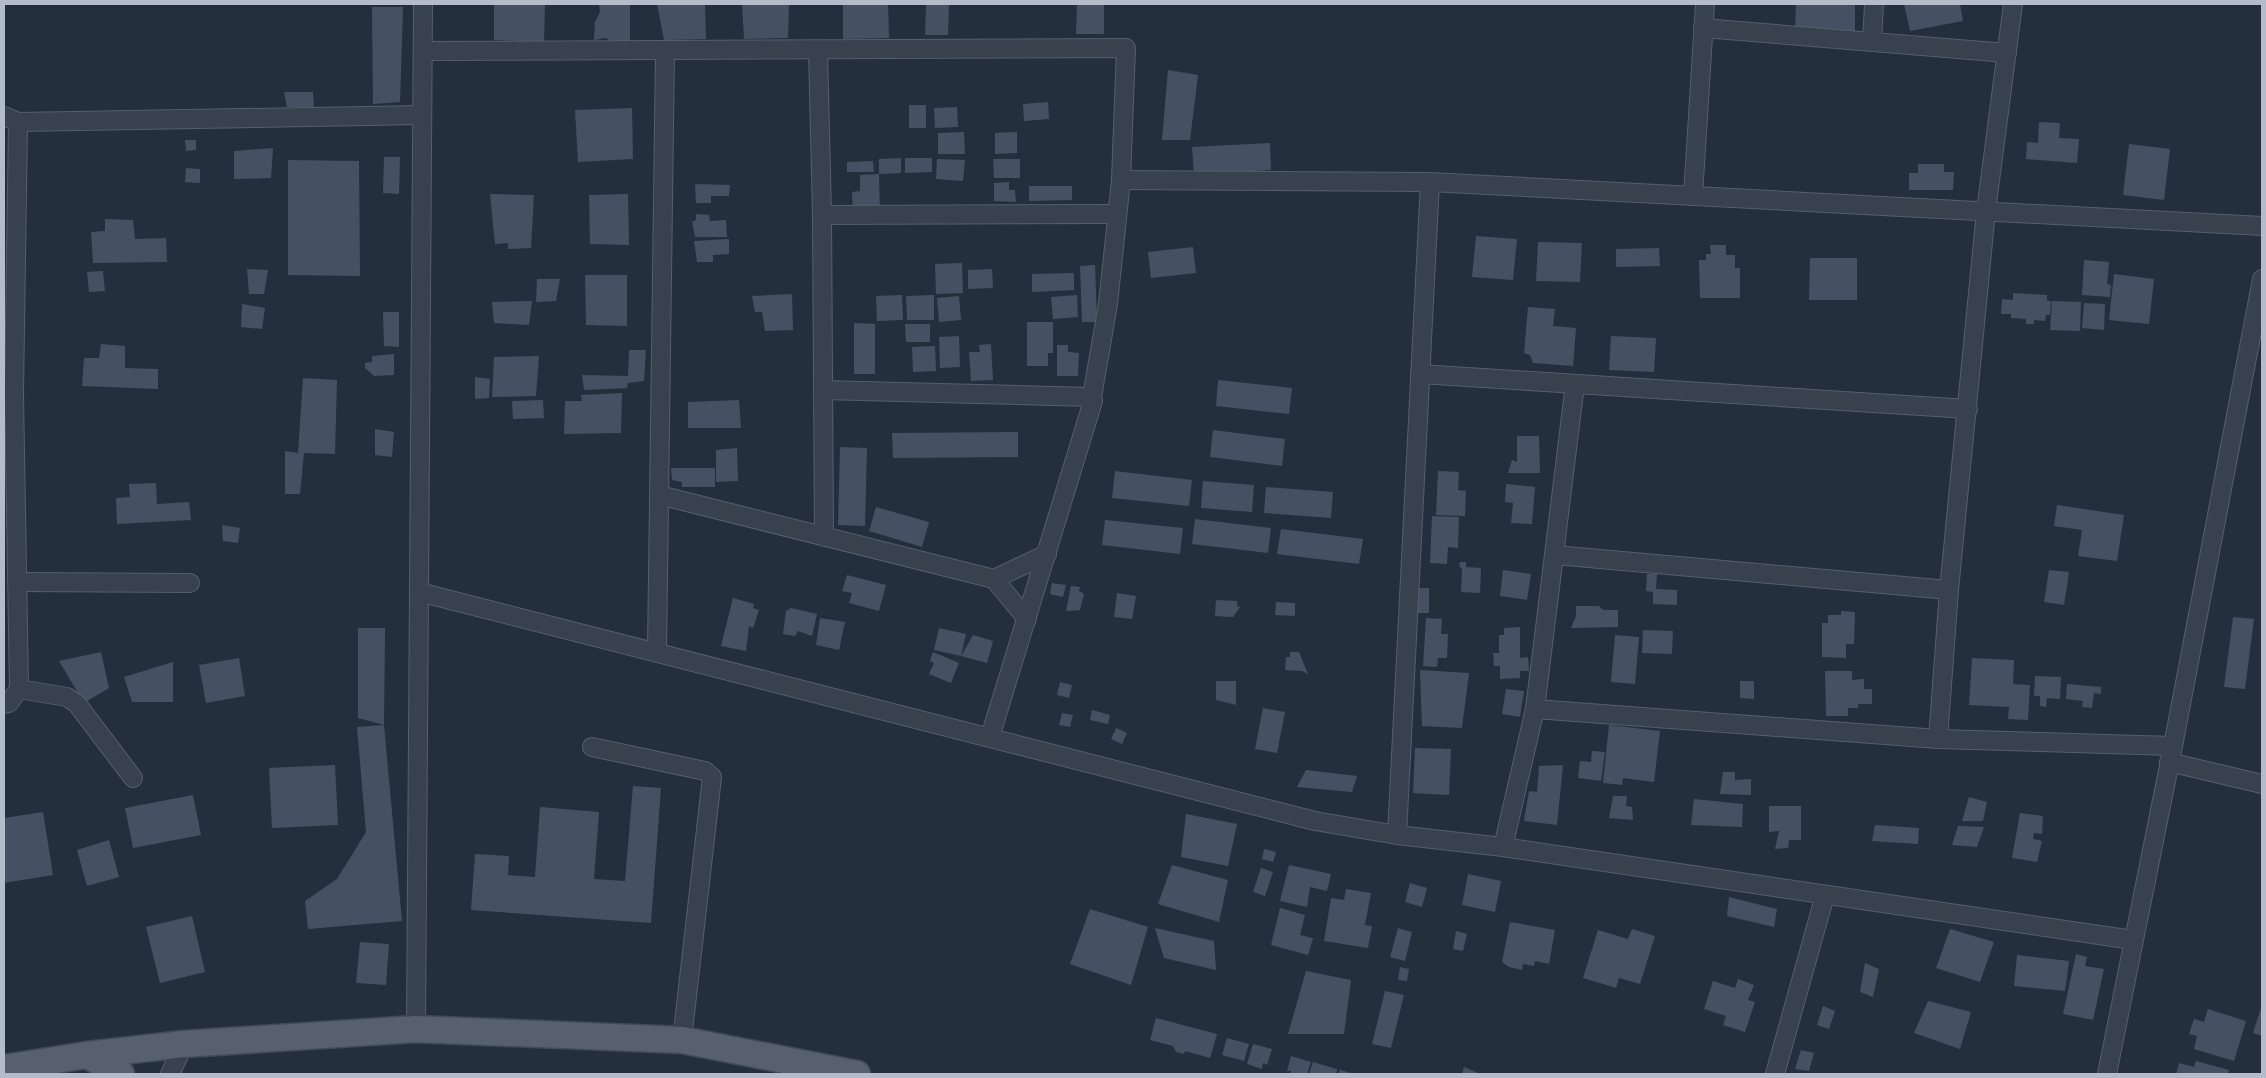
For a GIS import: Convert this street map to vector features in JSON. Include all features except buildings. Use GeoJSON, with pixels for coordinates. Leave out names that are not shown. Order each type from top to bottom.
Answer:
{"type":"FeatureCollection","features":[{"type":"Feature","properties":{"kind":"main road"},"geometry":{"type":"LineString","coordinates":[[4,1068],[87,1055],[184,1044],[416,1029],[682,1040],[857,1074]]}},
{"type":"Feature","properties":{"kind":"main road"},"geometry":{"type":"LineString","coordinates":[[87,1055],[121,1074]]}},
{"type":"Feature","properties":{"kind":"street"},"geometry":{"type":"LineString","coordinates":[[416,1029],[423,4]]}},
{"type":"Feature","properties":{"kind":"street"},"geometry":{"type":"LineString","coordinates":[[1693,196],[1705,4]]}},
{"type":"Feature","properties":{"kind":"street"},"geometry":{"type":"LineString","coordinates":[[1872,42],[1874,4]]}},
{"type":"Feature","properties":{"kind":"street"},"geometry":{"type":"LineString","coordinates":[[1938,740],[1949,590],[1986,211],[2013,4]]}},
{"type":"Feature","properties":{"kind":"street"},"geometry":{"type":"LineString","coordinates":[[1704,28],[2006,53]]}},
{"type":"Feature","properties":{"kind":"street"},"geometry":{"type":"LineString","coordinates":[[423,51],[1126,48],[1121,180],[1108,304],[1092,397],[1093,401],[990,737]]}},
{"type":"Feature","properties":{"kind":"street"},"geometry":{"type":"LineString","coordinates":[[657,652],[665,50]]}},
{"type":"Feature","properties":{"kind":"street"},"geometry":{"type":"LineString","coordinates":[[818,50],[822,215],[824,537]]}},
{"type":"Feature","properties":{"kind":"street"},"geometry":{"type":"LineString","coordinates":[[4,704],[9,703],[18,689],[11,119],[422,115]]}},
{"type":"Feature","properties":{"kind":"street"},"geometry":{"type":"LineString","coordinates":[[1121,180],[1430,182],[2262,226]]}},
{"type":"Feature","properties":{"kind":"street"},"geometry":{"type":"LineString","coordinates":[[1398,835],[1430,182]]}},
{"type":"Feature","properties":{"kind":"street"},"geometry":{"type":"LineString","coordinates":[[822,215],[1117,214]]}},
{"type":"Feature","properties":{"kind":"street"},"geometry":{"type":"LineString","coordinates":[[2107,1074],[2171,754],[2262,279]]}},
{"type":"Feature","properties":{"kind":"street"},"geometry":{"type":"LineString","coordinates":[[1420,374],[1968,409]]}},
{"type":"Feature","properties":{"kind":"street"},"geometry":{"type":"LineString","coordinates":[[1503,847],[1535,708],[1575,384]]}},
{"type":"Feature","properties":{"kind":"street"},"geometry":{"type":"LineString","coordinates":[[823,390],[1092,397]]}},
{"type":"Feature","properties":{"kind":"street"},"geometry":{"type":"LineString","coordinates":[[659,495],[994,579],[1027,619]]}},
{"type":"Feature","properties":{"kind":"street"},"geometry":{"type":"LineString","coordinates":[[994,579],[1046,554]]}},
{"type":"Feature","properties":{"kind":"street"},"geometry":{"type":"LineString","coordinates":[[1555,555],[1949,590]]}},
{"type":"Feature","properties":{"kind":"street"},"geometry":{"type":"LineString","coordinates":[[17,582],[190,583]]}},
{"type":"Feature","properties":{"kind":"street"},"geometry":{"type":"LineString","coordinates":[[419,592],[1315,821],[1398,835],[1503,847],[2133,940]]}},
{"type":"Feature","properties":{"kind":"street"},"geometry":{"type":"LineString","coordinates":[[18,689],[66,697],[77,704],[133,778]]}},
{"type":"Feature","properties":{"kind":"street"},"geometry":{"type":"LineString","coordinates":[[1535,708],[1938,740],[2171,754],[2262,784]]}},
{"type":"Feature","properties":{"kind":"street"},"geometry":{"type":"LineString","coordinates":[[592,747],[706,771],[712,777],[682,1040]]}},
{"type":"Feature","properties":{"kind":"street"},"geometry":{"type":"LineString","coordinates":[[1775,1074],[1825,895]]}},
{"type":"Feature","properties":{"kind":"street"},"geometry":{"type":"LineString","coordinates":[[170,1074],[184,1044]]}}]}
